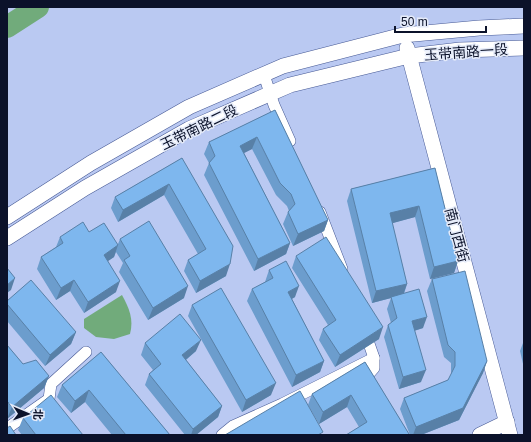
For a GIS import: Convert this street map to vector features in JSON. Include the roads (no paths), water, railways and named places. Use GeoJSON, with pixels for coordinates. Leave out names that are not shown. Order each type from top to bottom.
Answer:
{"type":"FeatureCollection","features":[{"type":"Feature","properties":{"kind":"main road","name":"玉带南路一段"},"geometry":{"type":"LineString","coordinates":[[403,35],[479,28],[524,26]]}},
{"type":"Feature","properties":{"kind":"main road","name":"南门西街"},"geometry":{"type":"LineString","coordinates":[[403,35],[508,428]]}},
{"type":"Feature","properties":{"kind":"main road","name":"玉带南路二段"},"geometry":{"type":"LineString","coordinates":[[7,217],[91,162],[190,107],[283,66],[403,35]]}},
{"type":"Feature","properties":{"kind":"main road","name":"玉带南路一段"},"geometry":{"type":"LineString","coordinates":[[409,56],[460,50],[524,48]]}},
{"type":"Feature","properties":{"kind":"main road","name":"玉带南路二段"},"geometry":{"type":"LineString","coordinates":[[7,238],[85,188],[189,128],[290,85],[409,56]]}},
{"type":"Feature","properties":{"kind":"main road"},"geometry":{"type":"LineString","coordinates":[[480,435],[508,428]]}},
{"type":"Feature","properties":{"kind":"street"},"geometry":{"type":"LineString","coordinates":[[264,75],[270,94],[295,154]]}},
{"type":"Feature","properties":{"kind":"street"},"geometry":{"type":"LineString","coordinates":[[316,203],[345,276]]}},
{"type":"Feature","properties":{"kind":"street"},"geometry":{"type":"LineString","coordinates":[[362,325],[374,358],[374,368],[366,377]]}},
{"type":"Feature","properties":{"kind":"street"},"geometry":{"type":"LineString","coordinates":[[10,429],[51,402],[51,384],[86,352]]}},
{"type":"Feature","properties":{"kind":"street"},"geometry":{"type":"LineString","coordinates":[[222,435],[233,426],[282,404],[374,358]]}},
{"type":"Feature","properties":{"kind":"waterway"},"geometry":{"type":"LineString","coordinates":[[7,27],[38,7]]}}]}
